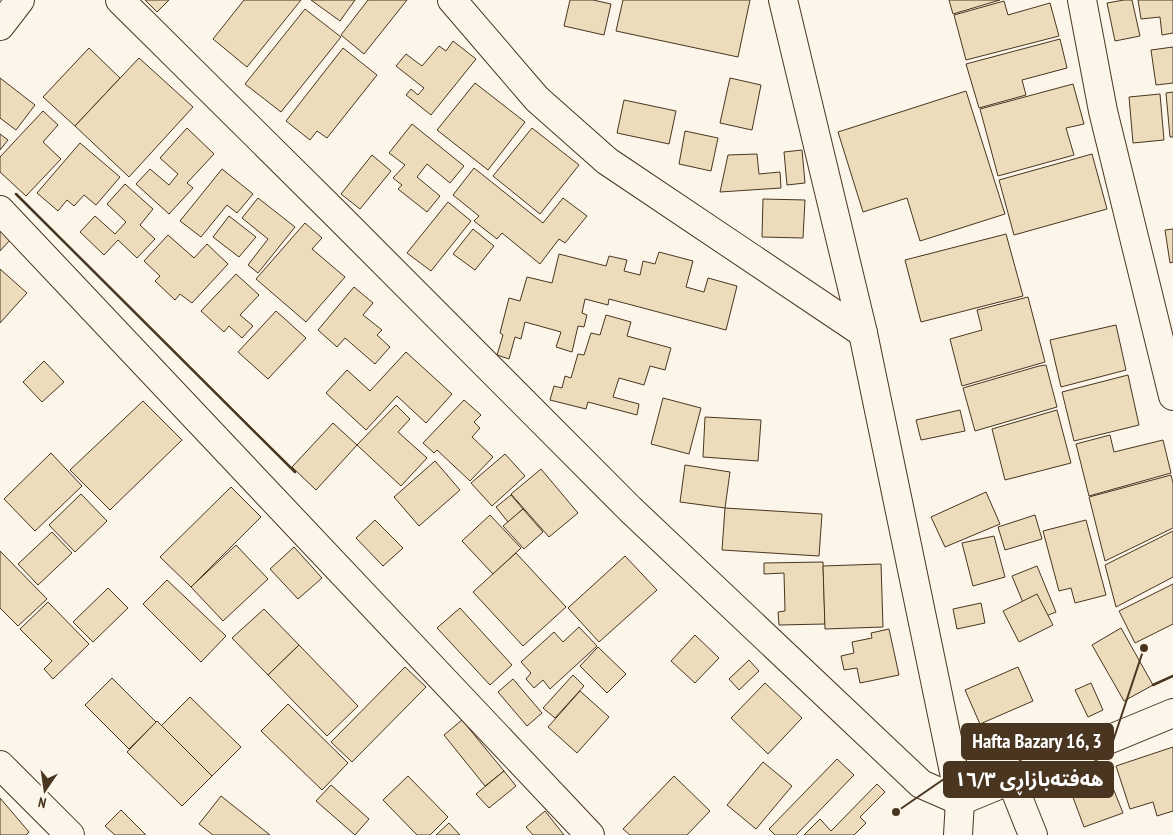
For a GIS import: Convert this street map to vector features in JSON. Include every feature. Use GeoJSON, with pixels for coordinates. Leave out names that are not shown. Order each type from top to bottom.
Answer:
{"type":"FeatureCollection","features":[{"type":"Feature","properties":{"kind":"street"},"geometry":{"type":"LineString","coordinates":[[0,26],[20,0]]}},
{"type":"Feature","properties":{"kind":"street"},"geometry":{"type":"LineString","coordinates":[[120,0],[644,523],[921,784],[960,801],[1173,713]]}},
{"type":"Feature","properties":{"kind":"street"},"geometry":{"type":"LineString","coordinates":[[452,0],[537,99],[607,161],[863,333]]}},
{"type":"Feature","properties":{"kind":"street"},"geometry":{"type":"LineString","coordinates":[[783,0],[863,333],[960,801],[958,835]]}},
{"type":"Feature","properties":{"kind":"street"},"geometry":{"type":"LineString","coordinates":[[1082,0],[1103,111],[1173,396]]}},
{"type":"Feature","properties":{"kind":"street"},"geometry":{"type":"LineString","coordinates":[[0,210],[590,835]]}},
{"type":"Feature","properties":{"kind":"street"},"geometry":{"type":"LineString","coordinates":[[0,765],[70,835]]}},
{"type":"Feature","properties":{"kind":"street"},"geometry":{"type":"LineString","coordinates":[[1011,780],[1033,835]]}},
{"type":"Feature","properties":{"kind":"building"},"geometry":{"type":"Polygon","coordinates":[[[145,0],[169,0],[157,12],[145,0]]]}},
{"type":"Feature","properties":{"kind":"building"},"geometry":{"type":"Polygon","coordinates":[[[244,0],[301,0],[247,67],[213,39],[244,0]]]}},
{"type":"Feature","properties":{"kind":"building"},"geometry":{"type":"Polygon","coordinates":[[[311,0],[355,0],[340,21],[311,0]]]}},
{"type":"Feature","properties":{"kind":"building"},"geometry":{"type":"Polygon","coordinates":[[[368,0],[407,0],[364,54],[341,35],[368,0]]]}},
{"type":"Feature","properties":{"kind":"building"},"geometry":{"type":"Polygon","coordinates":[[[570,0],[593,0],[611,4],[604,35],[564,26],[570,0]]]}},
{"type":"Feature","properties":{"kind":"building"},"geometry":{"type":"Polygon","coordinates":[[[623,0],[750,0],[738,57],[616,31],[623,0]]]}},
{"type":"Feature","properties":{"kind":"building"},"geometry":{"type":"Polygon","coordinates":[[[949,0],[1000,0],[953,14],[949,0]]]}},
{"type":"Feature","properties":{"kind":"building"},"geometry":{"type":"Polygon","coordinates":[[[1132,0],[1140,36],[1115,41],[1107,3],[1132,0]]]}},
{"type":"Feature","properties":{"kind":"building"},"geometry":{"type":"Polygon","coordinates":[[[1138,0],[1173,0],[1173,33],[1162,35],[1160,17],[1141,19],[1138,0]]]}},
{"type":"Feature","properties":{"kind":"building"},"geometry":{"type":"Polygon","coordinates":[[[1004,1],[1008,15],[1050,3],[1059,36],[966,60],[954,15],[1004,1]]]}},
{"type":"Feature","properties":{"kind":"building"},"geometry":{"type":"Polygon","coordinates":[[[305,9],[341,37],[281,112],[245,84],[305,9]]]}},
{"type":"Feature","properties":{"kind":"building"},"geometry":{"type":"Polygon","coordinates":[[[1060,39],[1067,68],[1022,80],[1026,95],[979,108],[966,64],[1060,39]]]}},
{"type":"Feature","properties":{"kind":"building"},"geometry":{"type":"Polygon","coordinates":[[[453,41],[476,59],[431,115],[406,95],[411,89],[418,95],[424,88],[396,66],[406,54],[422,66],[439,46],[446,51],[453,41]]]}},
{"type":"Feature","properties":{"kind":"building"},"geometry":{"type":"Polygon","coordinates":[[[1173,47],[1173,83],[1156,85],[1151,50],[1173,47]]]}},
{"type":"Feature","properties":{"kind":"building"},"geometry":{"type":"Polygon","coordinates":[[[89,48],[120,78],[75,126],[43,97],[89,48]]]}},
{"type":"Feature","properties":{"kind":"building"},"geometry":{"type":"Polygon","coordinates":[[[343,48],[377,75],[327,138],[317,131],[310,140],[286,121],[343,48]]]}},
{"type":"Feature","properties":{"kind":"building"},"geometry":{"type":"Polygon","coordinates":[[[139,58],[193,107],[129,177],[75,126],[139,58]]]}},
{"type":"Feature","properties":{"kind":"building"},"geometry":{"type":"Polygon","coordinates":[[[0,78],[35,105],[16,130],[0,118],[0,78]]]}},
{"type":"Feature","properties":{"kind":"building"},"geometry":{"type":"Polygon","coordinates":[[[730,78],[761,85],[752,130],[720,123],[730,78]]]}},
{"type":"Feature","properties":{"kind":"building"},"geometry":{"type":"Polygon","coordinates":[[[475,83],[525,122],[488,170],[437,130],[475,83]]]}},
{"type":"Feature","properties":{"kind":"building"},"geometry":{"type":"Polygon","coordinates":[[[1073,84],[1084,124],[1066,128],[1074,155],[998,176],[980,109],[1073,84]]]}},
{"type":"Feature","properties":{"kind":"building"},"geometry":{"type":"Polygon","coordinates":[[[966,91],[1005,214],[920,241],[907,198],[863,212],[838,132],[966,91]]]}},
{"type":"Feature","properties":{"kind":"building"},"geometry":{"type":"Polygon","coordinates":[[[1173,92],[1173,137],[1170,137],[1166,93],[1173,92]]]}},
{"type":"Feature","properties":{"kind":"building"},"geometry":{"type":"Polygon","coordinates":[[[1160,94],[1164,140],[1133,143],[1129,97],[1160,94]]]}},
{"type":"Feature","properties":{"kind":"building"},"geometry":{"type":"Polygon","coordinates":[[[624,100],[676,111],[669,144],[617,133],[624,100]]]}},
{"type":"Feature","properties":{"kind":"building"},"geometry":{"type":"Polygon","coordinates":[[[43,111],[58,125],[43,142],[61,159],[26,196],[0,172],[0,157],[43,111]]]}},
{"type":"Feature","properties":{"kind":"building"},"geometry":{"type":"Polygon","coordinates":[[[412,124],[464,166],[450,183],[427,164],[417,177],[440,196],[427,212],[398,189],[402,185],[393,178],[405,165],[389,153],[412,124]]]}},
{"type":"Feature","properties":{"kind":"building"},"geometry":{"type":"Polygon","coordinates":[[[187,128],[214,154],[187,183],[193,188],[169,214],[136,184],[150,169],[169,185],[178,174],[160,158],[187,128]]]}},
{"type":"Feature","properties":{"kind":"building"},"geometry":{"type":"Polygon","coordinates":[[[532,128],[579,165],[540,214],[493,176],[532,128]]]}},
{"type":"Feature","properties":{"kind":"building"},"geometry":{"type":"Polygon","coordinates":[[[685,131],[718,138],[711,171],[679,164],[685,131]]]}},
{"type":"Feature","properties":{"kind":"building"},"geometry":{"type":"Polygon","coordinates":[[[0,134],[8,140],[0,150],[0,134]]]}},
{"type":"Feature","properties":{"kind":"building"},"geometry":{"type":"Polygon","coordinates":[[[80,143],[120,177],[96,205],[84,195],[74,206],[67,200],[58,211],[37,193],[80,143]]]}},
{"type":"Feature","properties":{"kind":"building"},"geometry":{"type":"Polygon","coordinates":[[[802,150],[805,183],[787,185],[784,152],[802,150]]]}},
{"type":"Feature","properties":{"kind":"building"},"geometry":{"type":"Polygon","coordinates":[[[757,154],[759,174],[780,172],[781,188],[720,192],[728,155],[757,154]]]}},
{"type":"Feature","properties":{"kind":"building"},"geometry":{"type":"Polygon","coordinates":[[[1092,154],[1107,209],[1014,235],[999,180],[1092,154]]]}},
{"type":"Feature","properties":{"kind":"building"},"geometry":{"type":"Polygon","coordinates":[[[372,155],[391,171],[360,209],[341,194],[372,155]]]}},
{"type":"Feature","properties":{"kind":"building"},"geometry":{"type":"Polygon","coordinates":[[[474,168],[543,223],[563,198],[587,216],[565,243],[559,239],[540,264],[502,233],[497,239],[474,221],[479,216],[453,195],[474,168]]]}},
{"type":"Feature","properties":{"kind":"building"},"geometry":{"type":"Polygon","coordinates":[[[222,169],[253,194],[237,213],[227,205],[201,237],[180,221],[222,169]]]}},
{"type":"Feature","properties":{"kind":"building"},"geometry":{"type":"Polygon","coordinates":[[[125,184],[153,209],[140,225],[155,239],[137,258],[118,240],[104,255],[80,232],[95,216],[115,234],[126,222],[107,204],[125,184]]]}},
{"type":"Feature","properties":{"kind":"building"},"geometry":{"type":"Polygon","coordinates":[[[258,198],[295,227],[258,273],[248,265],[268,239],[242,218],[258,198]]]}},
{"type":"Feature","properties":{"kind":"building"},"geometry":{"type":"Polygon","coordinates":[[[763,199],[805,200],[803,238],[762,237],[763,199]]]}},
{"type":"Feature","properties":{"kind":"building"},"geometry":{"type":"Polygon","coordinates":[[[448,202],[471,221],[431,271],[407,253],[448,202]]]}},
{"type":"Feature","properties":{"kind":"building"},"geometry":{"type":"Polygon","coordinates":[[[229,216],[256,237],[239,257],[213,237],[229,216]]]}},
{"type":"Feature","properties":{"kind":"building"},"geometry":{"type":"Polygon","coordinates":[[[305,223],[322,238],[312,249],[345,277],[306,322],[256,279],[305,223]]]}},
{"type":"Feature","properties":{"kind":"building"},"geometry":{"type":"Polygon","coordinates":[[[473,229],[494,246],[475,270],[453,254],[473,229]]]}},
{"type":"Feature","properties":{"kind":"building"},"geometry":{"type":"Polygon","coordinates":[[[1173,229],[1173,262],[1170,263],[1165,230],[1173,229]]]}},
{"type":"Feature","properties":{"kind":"building"},"geometry":{"type":"Polygon","coordinates":[[[0,231],[10,240],[0,251],[0,231]]]}},
{"type":"Feature","properties":{"kind":"building"},"geometry":{"type":"Polygon","coordinates":[[[1006,234],[1023,296],[921,322],[905,260],[1006,234]]]}},
{"type":"Feature","properties":{"kind":"building"},"geometry":{"type":"Polygon","coordinates":[[[168,235],[194,258],[207,244],[228,264],[192,303],[180,294],[175,300],[155,281],[160,276],[144,261],[168,235]]]}},
{"type":"Feature","properties":{"kind":"building"},"geometry":{"type":"Polygon","coordinates":[[[659,252],[693,261],[686,287],[704,292],[708,278],[737,286],[726,330],[609,299],[608,305],[585,299],[582,313],[587,315],[584,327],[578,326],[572,352],[556,347],[561,332],[525,322],[521,339],[515,337],[509,359],[497,355],[503,335],[500,333],[509,298],[520,301],[527,277],[552,283],[559,254],[606,266],[609,256],[627,260],[624,271],[640,275],[643,261],[655,264],[659,252]]]}},
{"type":"Feature","properties":{"kind":"building"},"geometry":{"type":"Polygon","coordinates":[[[0,269],[27,293],[0,323],[0,269]]]}},
{"type":"Feature","properties":{"kind":"building"},"geometry":{"type":"Polygon","coordinates":[[[236,274],[259,295],[240,315],[253,326],[242,338],[229,326],[224,332],[201,311],[236,274]]]}},
{"type":"Feature","properties":{"kind":"building"},"geometry":{"type":"Polygon","coordinates":[[[354,287],[373,303],[363,315],[382,330],[377,335],[390,347],[375,364],[345,338],[337,347],[318,330],[354,287]]]}},
{"type":"Feature","properties":{"kind":"building"},"geometry":{"type":"Polygon","coordinates":[[[1028,297],[1045,362],[962,386],[950,339],[982,330],[977,310],[1028,297]]]}},
{"type":"Feature","properties":{"kind":"building"},"geometry":{"type":"Polygon","coordinates":[[[276,311],[306,338],[268,379],[238,352],[276,311]]]}},
{"type":"Feature","properties":{"kind":"building"},"geometry":{"type":"Polygon","coordinates":[[[606,315],[631,322],[627,336],[671,348],[665,370],[650,366],[644,385],[619,378],[613,397],[639,404],[637,415],[588,402],[586,409],[550,400],[554,386],[562,388],[565,376],[571,378],[578,354],[584,355],[591,333],[600,335],[606,315]]]}},
{"type":"Feature","properties":{"kind":"building"},"geometry":{"type":"Polygon","coordinates":[[[1116,325],[1126,370],[1061,387],[1050,340],[1116,325]]]}},
{"type":"Feature","properties":{"kind":"building"},"geometry":{"type":"Polygon","coordinates":[[[406,352],[452,394],[426,423],[397,396],[366,430],[326,393],[347,370],[370,391],[406,352]]]}},
{"type":"Feature","properties":{"kind":"building"},"geometry":{"type":"Polygon","coordinates":[[[44,361],[64,382],[42,402],[23,382],[44,361]]]}},
{"type":"Feature","properties":{"kind":"building"},"geometry":{"type":"Polygon","coordinates":[[[1046,365],[1057,407],[975,431],[963,388],[1046,365]]]}},
{"type":"Feature","properties":{"kind":"building"},"geometry":{"type":"Polygon","coordinates":[[[1128,375],[1139,425],[1074,441],[1062,392],[1128,375]]]}},
{"type":"Feature","properties":{"kind":"building"},"geometry":{"type":"Polygon","coordinates":[[[663,398],[701,408],[689,454],[651,444],[663,398]]]}},
{"type":"Feature","properties":{"kind":"building"},"geometry":{"type":"Polygon","coordinates":[[[464,400],[481,415],[474,422],[480,428],[472,437],[493,457],[470,481],[437,450],[434,453],[423,443],[464,400]]]}},
{"type":"Feature","properties":{"kind":"building"},"geometry":{"type":"Polygon","coordinates":[[[143,401],[182,440],[110,510],[70,470],[143,401]]]}},
{"type":"Feature","properties":{"kind":"building"},"geometry":{"type":"Polygon","coordinates":[[[396,405],[410,419],[398,432],[427,458],[401,486],[357,445],[396,405]]]}},
{"type":"Feature","properties":{"kind":"building"},"geometry":{"type":"Polygon","coordinates":[[[960,410],[965,431],[921,440],[916,420],[960,410]]]}},
{"type":"Feature","properties":{"kind":"building"},"geometry":{"type":"Polygon","coordinates":[[[1057,410],[1071,463],[1005,480],[992,429],[1057,410]]]}},
{"type":"Feature","properties":{"kind":"building"},"geometry":{"type":"Polygon","coordinates":[[[705,417],[761,420],[758,461],[703,457],[705,417]]]}},
{"type":"Feature","properties":{"kind":"building"},"geometry":{"type":"Polygon","coordinates":[[[333,423],[357,445],[316,490],[292,467],[333,423]]]}},
{"type":"Feature","properties":{"kind":"building"},"geometry":{"type":"Polygon","coordinates":[[[1110,435],[1114,452],[1163,440],[1171,473],[1089,496],[1076,444],[1110,435]]]}},
{"type":"Feature","properties":{"kind":"building"},"geometry":{"type":"Polygon","coordinates":[[[51,453],[82,486],[35,531],[4,499],[51,453]]]}},
{"type":"Feature","properties":{"kind":"building"},"geometry":{"type":"Polygon","coordinates":[[[505,454],[525,476],[492,506],[471,483],[505,454]]]}},
{"type":"Feature","properties":{"kind":"building"},"geometry":{"type":"Polygon","coordinates":[[[435,461],[460,490],[419,526],[394,497],[435,461]]]}},
{"type":"Feature","properties":{"kind":"building"},"geometry":{"type":"Polygon","coordinates":[[[685,465],[730,472],[725,508],[680,502],[685,465]]]}},
{"type":"Feature","properties":{"kind":"building"},"geometry":{"type":"Polygon","coordinates":[[[541,469],[578,513],[549,537],[511,494],[541,469]]]}},
{"type":"Feature","properties":{"kind":"building"},"geometry":{"type":"Polygon","coordinates":[[[1171,475],[1173,483],[1173,528],[1105,561],[1089,497],[1171,475]]]}},
{"type":"Feature","properties":{"kind":"building"},"geometry":{"type":"Polygon","coordinates":[[[231,487],[261,517],[191,587],[160,557],[231,487]]]}},
{"type":"Feature","properties":{"kind":"building"},"geometry":{"type":"Polygon","coordinates":[[[986,492],[1000,524],[945,547],[931,517],[986,492]]]}},
{"type":"Feature","properties":{"kind":"building"},"geometry":{"type":"Polygon","coordinates":[[[81,494],[107,521],[75,552],[49,525],[81,494]]]}},
{"type":"Feature","properties":{"kind":"building"},"geometry":{"type":"Polygon","coordinates":[[[511,495],[523,509],[508,522],[496,507],[511,495]]]}},
{"type":"Feature","properties":{"kind":"building"},"geometry":{"type":"Polygon","coordinates":[[[725,508],[822,514],[819,556],[722,550],[725,508]]]}},
{"type":"Feature","properties":{"kind":"building"},"geometry":{"type":"Polygon","coordinates":[[[523,509],[543,532],[524,549],[503,526],[523,509]]]}},
{"type":"Feature","properties":{"kind":"building"},"geometry":{"type":"Polygon","coordinates":[[[490,515],[521,548],[493,574],[462,541],[490,515]]]}},
{"type":"Feature","properties":{"kind":"building"},"geometry":{"type":"Polygon","coordinates":[[[1035,515],[1042,539],[1005,550],[998,527],[1035,515]]]}},
{"type":"Feature","properties":{"kind":"building"},"geometry":{"type":"Polygon","coordinates":[[[375,520],[403,548],[383,566],[356,538],[375,520]]]}},
{"type":"Feature","properties":{"kind":"building"},"geometry":{"type":"Polygon","coordinates":[[[1086,520],[1106,595],[1075,603],[1071,588],[1059,591],[1043,531],[1086,520]]]}},
{"type":"Feature","properties":{"kind":"building"},"geometry":{"type":"Polygon","coordinates":[[[1173,531],[1173,577],[1116,607],[1105,565],[1173,531]]]}},
{"type":"Feature","properties":{"kind":"building"},"geometry":{"type":"Polygon","coordinates":[[[52,532],[72,553],[38,585],[18,564],[52,532]]]}},
{"type":"Feature","properties":{"kind":"building"},"geometry":{"type":"Polygon","coordinates":[[[994,536],[1005,577],[973,586],[962,543],[994,536]]]}},
{"type":"Feature","properties":{"kind":"building"},"geometry":{"type":"Polygon","coordinates":[[[236,545],[268,579],[223,621],[191,587],[236,545]]]}},
{"type":"Feature","properties":{"kind":"building"},"geometry":{"type":"Polygon","coordinates":[[[294,547],[322,578],[298,599],[270,569],[294,547]]]}},
{"type":"Feature","properties":{"kind":"building"},"geometry":{"type":"Polygon","coordinates":[[[0,551],[47,599],[18,626],[0,608],[0,551]]]}},
{"type":"Feature","properties":{"kind":"building"},"geometry":{"type":"Polygon","coordinates":[[[516,553],[566,607],[523,646],[473,592],[516,553]]]}},
{"type":"Feature","properties":{"kind":"building"},"geometry":{"type":"Polygon","coordinates":[[[625,556],[657,590],[599,642],[568,608],[625,556]]]}},
{"type":"Feature","properties":{"kind":"building"},"geometry":{"type":"Polygon","coordinates":[[[823,562],[825,624],[779,625],[778,612],[785,611],[784,573],[764,574],[764,563],[823,562]]]}},
{"type":"Feature","properties":{"kind":"building"},"geometry":{"type":"Polygon","coordinates":[[[881,564],[883,627],[825,629],[823,566],[881,564]]]}},
{"type":"Feature","properties":{"kind":"building"},"geometry":{"type":"Polygon","coordinates":[[[1037,566],[1056,612],[1031,622],[1012,576],[1037,566]]]}},
{"type":"Feature","properties":{"kind":"building"},"geometry":{"type":"Polygon","coordinates":[[[167,580],[226,636],[201,662],[143,604],[167,580]]]}},
{"type":"Feature","properties":{"kind":"building"},"geometry":{"type":"Polygon","coordinates":[[[1173,584],[1173,624],[1135,643],[1119,611],[1173,584]]]}},
{"type":"Feature","properties":{"kind":"building"},"geometry":{"type":"Polygon","coordinates":[[[108,588],[128,608],[93,642],[73,622],[108,588]]]}},
{"type":"Feature","properties":{"kind":"building"},"geometry":{"type":"Polygon","coordinates":[[[1037,594],[1053,625],[1019,642],[1003,611],[1037,594]]]}},
{"type":"Feature","properties":{"kind":"building"},"geometry":{"type":"Polygon","coordinates":[[[48,602],[89,644],[53,679],[44,669],[52,661],[20,629],[48,602]]]}},
{"type":"Feature","properties":{"kind":"building"},"geometry":{"type":"Polygon","coordinates":[[[981,603],[985,623],[957,629],[953,609],[981,603]]]}},
{"type":"Feature","properties":{"kind":"building"},"geometry":{"type":"Polygon","coordinates":[[[460,608],[512,665],[490,685],[437,628],[460,608]]]}},
{"type":"Feature","properties":{"kind":"building"},"geometry":{"type":"Polygon","coordinates":[[[264,609],[299,645],[268,675],[232,638],[264,609]]]}},
{"type":"Feature","properties":{"kind":"building"},"geometry":{"type":"Polygon","coordinates":[[[579,627],[597,646],[550,689],[543,680],[534,688],[526,679],[531,673],[521,662],[554,632],[563,642],[579,627]]]}},
{"type":"Feature","properties":{"kind":"building"},"geometry":{"type":"Polygon","coordinates":[[[1121,628],[1153,685],[1124,701],[1092,645],[1121,628]]]}},
{"type":"Feature","properties":{"kind":"building"},"geometry":{"type":"Polygon","coordinates":[[[889,629],[899,675],[860,683],[857,668],[844,670],[841,656],[854,653],[852,642],[872,638],[871,633],[889,629]]]}},
{"type":"Feature","properties":{"kind":"building"},"geometry":{"type":"Polygon","coordinates":[[[695,635],[719,658],[695,683],[671,661],[695,635]]]}},
{"type":"Feature","properties":{"kind":"building"},"geometry":{"type":"Polygon","coordinates":[[[299,645],[358,706],[327,736],[268,675],[299,645]]]}},
{"type":"Feature","properties":{"kind":"building"},"geometry":{"type":"Polygon","coordinates":[[[598,647],[626,674],[607,693],[580,666],[598,647]]]}},
{"type":"Feature","properties":{"kind":"building"},"geometry":{"type":"Polygon","coordinates":[[[749,660],[759,671],[739,690],[729,679],[749,660]]]}},
{"type":"Feature","properties":{"kind":"building"},"geometry":{"type":"Polygon","coordinates":[[[405,667],[426,687],[352,762],[331,742],[405,667]]]}},
{"type":"Feature","properties":{"kind":"building"},"geometry":{"type":"Polygon","coordinates":[[[1018,667],[1033,701],[980,724],[965,690],[1018,667]]]}},
{"type":"Feature","properties":{"kind":"building"},"geometry":{"type":"Polygon","coordinates":[[[573,675],[584,686],[555,718],[543,708],[573,675]]]}},
{"type":"Feature","properties":{"kind":"building"},"geometry":{"type":"Polygon","coordinates":[[[112,678],[156,722],[129,749],[85,705],[112,678]]]}},
{"type":"Feature","properties":{"kind":"building"},"geometry":{"type":"Polygon","coordinates":[[[513,679],[542,713],[527,726],[498,692],[513,679]]]}},
{"type":"Feature","properties":{"kind":"building"},"geometry":{"type":"Polygon","coordinates":[[[765,683],[802,718],[768,754],[731,718],[765,683]]]}},
{"type":"Feature","properties":{"kind":"building"},"geometry":{"type":"Polygon","coordinates":[[[1091,683],[1103,710],[1088,717],[1075,690],[1091,683]]]}},
{"type":"Feature","properties":{"kind":"building"},"geometry":{"type":"Polygon","coordinates":[[[580,691],[609,717],[577,753],[548,727],[580,691]]]}},
{"type":"Feature","properties":{"kind":"building"},"geometry":{"type":"Polygon","coordinates":[[[190,697],[241,747],[212,776],[161,726],[190,697]]]}},
{"type":"Feature","properties":{"kind":"building"},"geometry":{"type":"Polygon","coordinates":[[[288,704],[348,763],[322,790],[261,731],[288,704]]]}},
{"type":"Feature","properties":{"kind":"building"},"geometry":{"type":"Polygon","coordinates":[[[462,720],[504,771],[485,786],[444,735],[462,720]]]}},
{"type":"Feature","properties":{"kind":"building"},"geometry":{"type":"Polygon","coordinates":[[[157,721],[212,776],[182,806],[127,752],[157,721]]]}},
{"type":"Feature","properties":{"kind":"building"},"geometry":{"type":"Polygon","coordinates":[[[1173,747],[1173,811],[1157,816],[1153,802],[1130,809],[1116,766],[1173,747]]]}},
{"type":"Feature","properties":{"kind":"building"},"geometry":{"type":"Polygon","coordinates":[[[837,759],[854,775],[796,835],[775,835],[769,829],[837,759]]]}},
{"type":"Feature","properties":{"kind":"building"},"geometry":{"type":"Polygon","coordinates":[[[763,762],[792,786],[756,829],[727,805],[763,762]]]}},
{"type":"Feature","properties":{"kind":"building"},"geometry":{"type":"Polygon","coordinates":[[[504,771],[516,786],[489,808],[476,794],[504,771]]]}},
{"type":"Feature","properties":{"kind":"building"},"geometry":{"type":"Polygon","coordinates":[[[408,776],[448,817],[430,835],[417,835],[383,800],[408,776]]]}},
{"type":"Feature","properties":{"kind":"building"},"geometry":{"type":"Polygon","coordinates":[[[674,776],[710,811],[687,835],[630,835],[623,829],[674,776]]]}},
{"type":"Feature","properties":{"kind":"building"},"geometry":{"type":"Polygon","coordinates":[[[1109,778],[1123,813],[1084,827],[1071,792],[1109,778]]]}},
{"type":"Feature","properties":{"kind":"building"},"geometry":{"type":"Polygon","coordinates":[[[877,784],[885,792],[860,817],[866,823],[854,835],[804,835],[820,819],[831,831],[877,784]]]}},
{"type":"Feature","properties":{"kind":"building"},"geometry":{"type":"Polygon","coordinates":[[[331,785],[369,819],[355,835],[316,801],[331,785]]]}},
{"type":"Feature","properties":{"kind":"building"},"geometry":{"type":"Polygon","coordinates":[[[221,796],[270,835],[213,835],[199,824],[221,796]]]}},
{"type":"Feature","properties":{"kind":"building"},"geometry":{"type":"Polygon","coordinates":[[[0,798],[29,832],[26,835],[0,835],[0,798]]]}},
{"type":"Feature","properties":{"kind":"building"},"geometry":{"type":"Polygon","coordinates":[[[121,810],[146,835],[115,835],[105,826],[121,810]]]}},
{"type":"Feature","properties":{"kind":"building"},"geometry":{"type":"Polygon","coordinates":[[[545,811],[564,835],[533,835],[526,827],[545,811]]]}},
{"type":"Feature","properties":{"kind":"building"},"geometry":{"type":"Polygon","coordinates":[[[449,823],[460,835],[436,835],[449,823]]]}},
{"type":"Feature","properties":{"kind":"wall"},"geometry":{"type":"LineString","coordinates":[[16,194],[295,472]]}},
{"type":"Feature","properties":{"kind":"wall"},"geometry":{"type":"LineString","coordinates":[[1153,685],[1173,676]]}},
{"type":"Feature","properties":{"kind":"place","name":"Hafta Bazary 16, 3"},"geometry":{"type":"Point","coordinates":[1144,648]}},
{"type":"Feature","properties":{"kind":"place","name":"هەفتەبازاڕی ١٦/٣"},"geometry":{"type":"Point","coordinates":[896,812]}}]}
